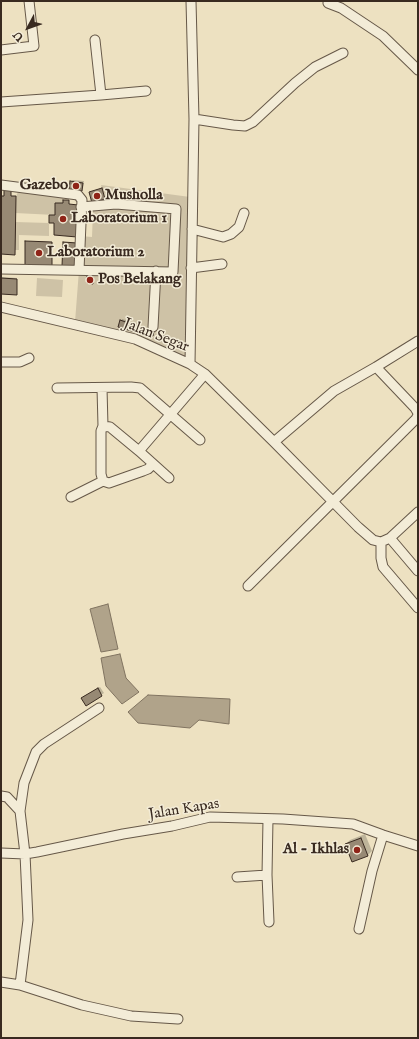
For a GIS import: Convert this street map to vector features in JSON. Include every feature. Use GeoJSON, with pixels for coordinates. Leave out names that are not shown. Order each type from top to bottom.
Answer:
{"type":"FeatureCollection","features":[{"type":"Feature","properties":{"kind":"street"},"geometry":{"type":"LineString","coordinates":[[1,50],[34,46],[29,1]]}},
{"type":"Feature","properties":{"kind":"street"},"geometry":{"type":"LineString","coordinates":[[190,364],[194,119],[192,1]]}},
{"type":"Feature","properties":{"kind":"street"},"geometry":{"type":"LineString","coordinates":[[328,3],[341,8],[383,36],[414,68],[418,70]]}},
{"type":"Feature","properties":{"kind":"street"},"geometry":{"type":"LineString","coordinates":[[95,40],[102,95]]}},
{"type":"Feature","properties":{"kind":"street"},"geometry":{"type":"LineString","coordinates":[[194,119],[245,126],[253,122],[315,66],[343,53]]}},
{"type":"Feature","properties":{"kind":"street"},"geometry":{"type":"LineString","coordinates":[[1,102],[146,91]]}},
{"type":"Feature","properties":{"kind":"street"},"geometry":{"type":"LineString","coordinates":[[1,185],[78,195],[82,200],[79,270]]}},
{"type":"Feature","properties":{"kind":"street"},"geometry":{"type":"LineString","coordinates":[[1,269],[173,272],[176,209],[116,204],[81,207]]}},
{"type":"Feature","properties":{"kind":"street"},"geometry":{"type":"LineString","coordinates":[[192,230],[223,238],[231,234],[239,227],[244,213]]}},
{"type":"Feature","properties":{"kind":"street"},"geometry":{"type":"LineString","coordinates":[[191,268],[222,264]]}},
{"type":"Feature","properties":{"kind":"street"},"geometry":{"type":"LineString","coordinates":[[153,327],[156,271]]}},
{"type":"Feature","properties":{"kind":"street","name":"Jalan Segar"},"geometry":{"type":"LineString","coordinates":[[1,307],[135,340],[190,364],[205,374],[358,527],[373,540],[386,540],[418,571]]}},
{"type":"Feature","properties":{"kind":"street"},"geometry":{"type":"LineString","coordinates":[[275,443],[334,391],[418,341]]}},
{"type":"Feature","properties":{"kind":"street"},"geometry":{"type":"LineString","coordinates":[[1,362],[20,362],[29,358]]}},
{"type":"Feature","properties":{"kind":"street"},"geometry":{"type":"LineString","coordinates":[[248,586],[416,419],[418,414],[415,408],[376,367]]}},
{"type":"Feature","properties":{"kind":"street"},"geometry":{"type":"LineString","coordinates":[[139,451],[205,374]]}},
{"type":"Feature","properties":{"kind":"street"},"geometry":{"type":"LineString","coordinates":[[57,388],[140,388],[200,440]]}},
{"type":"Feature","properties":{"kind":"street"},"geometry":{"type":"LineString","coordinates":[[102,388],[103,426],[101,431],[101,474],[103,481]]}},
{"type":"Feature","properties":{"kind":"street"},"geometry":{"type":"LineString","coordinates":[[103,426],[110,427],[169,478]]}},
{"type":"Feature","properties":{"kind":"street"},"geometry":{"type":"LineString","coordinates":[[71,497],[103,481],[110,483],[144,471],[152,464]]}},
{"type":"Feature","properties":{"kind":"street"},"geometry":{"type":"LineString","coordinates":[[418,512],[386,540],[381,558],[383,567],[418,608]]}},
{"type":"Feature","properties":{"kind":"street"},"geometry":{"type":"LineString","coordinates":[[20,985],[28,920],[25,854],[20,811],[24,783],[36,752],[44,744],[99,708]]}},
{"type":"Feature","properties":{"kind":"street"},"geometry":{"type":"LineString","coordinates":[[1,796],[7,797],[20,811]]}},
{"type":"Feature","properties":{"kind":"street","name":"Jalan Kapas"},"geometry":{"type":"LineString","coordinates":[[1,852],[25,854],[123,834],[172,826],[210,817],[353,824],[418,846]]}},
{"type":"Feature","properties":{"kind":"street"},"geometry":{"type":"LineString","coordinates":[[268,819],[267,875],[269,922]]}},
{"type":"Feature","properties":{"kind":"street"},"geometry":{"type":"LineString","coordinates":[[359,929],[372,871],[383,835]]}},
{"type":"Feature","properties":{"kind":"street"},"geometry":{"type":"LineString","coordinates":[[237,877],[267,875]]}},
{"type":"Feature","properties":{"kind":"street"},"geometry":{"type":"LineString","coordinates":[[1,982],[20,985],[82,1005],[131,1016],[178,1019]]}},
{"type":"Feature","properties":{"kind":"shaded area"},"geometry":{"type":"Polygon","coordinates":[[[101,185],[190,197],[187,360],[75,322],[80,236],[92,237],[93,211],[81,210],[107,204],[101,185]]]}},
{"type":"Feature","properties":{"kind":"shaded area"},"geometry":{"type":"Polygon","coordinates":[[[22,190],[63,195],[63,203],[55,203],[55,215],[15,213],[16,196],[18,192],[22,190]]]}},
{"type":"Feature","properties":{"kind":"shaded area"},"geometry":{"type":"Polygon","coordinates":[[[15,222],[49,223],[49,236],[19,235],[19,250],[15,250],[15,222]]]}},
{"type":"Feature","properties":{"kind":"shaded area"},"geometry":{"type":"Polygon","coordinates":[[[37,278],[63,280],[62,297],[36,296],[37,278]]]}},
{"type":"Feature","properties":{"kind":"shaded area"},"geometry":{"type":"Polygon","coordinates":[[[108,604],[118,649],[101,652],[90,609],[108,604]]]}},
{"type":"Feature","properties":{"kind":"shaded area"},"geometry":{"type":"Polygon","coordinates":[[[120,654],[126,678],[139,692],[122,704],[106,686],[101,658],[120,654]]]}},
{"type":"Feature","properties":{"kind":"shaded area"},"geometry":{"type":"Polygon","coordinates":[[[148,695],[230,699],[229,724],[199,720],[190,728],[138,723],[128,712],[148,695]]]}},
{"type":"Feature","properties":{"kind":"building","name":"Gazebo"},"geometry":{"type":"Polygon","coordinates":[[[70,181],[83,183],[82,191],[69,190],[70,181]]]}},
{"type":"Feature","properties":{"kind":"building","name":"Musholla"},"geometry":{"type":"Polygon","coordinates":[[[102,188],[105,199],[92,203],[89,192],[102,188]]]}},
{"type":"Feature","properties":{"kind":"building"},"geometry":{"type":"Polygon","coordinates":[[[4,189],[11,189],[11,196],[16,196],[15,255],[1,254],[1,196],[4,196],[4,189]]]}},
{"type":"Feature","properties":{"kind":"building","name":"Laboratorium 1"},"geometry":{"type":"Polygon","coordinates":[[[63,200],[69,200],[69,204],[78,205],[77,237],[54,235],[54,223],[49,223],[49,215],[55,215],[55,203],[63,203],[63,200]]]}},
{"type":"Feature","properties":{"kind":"building","name":"Laboratorium 2"},"geometry":{"type":"Polygon","coordinates":[[[25,241],[52,242],[52,266],[25,266],[25,241]]]}},
{"type":"Feature","properties":{"kind":"building"},"geometry":{"type":"Polygon","coordinates":[[[63,242],[77,243],[76,266],[62,266],[63,242]]]}},
{"type":"Feature","properties":{"kind":"building","name":"Pos Belakang"},"geometry":{"type":"Polygon","coordinates":[[[87,276],[93,277],[93,284],[87,283],[87,276]]]}},
{"type":"Feature","properties":{"kind":"building"},"geometry":{"type":"Polygon","coordinates":[[[1,278],[17,279],[17,295],[1,294],[1,278]]]}},
{"type":"Feature","properties":{"kind":"building"},"geometry":{"type":"Polygon","coordinates":[[[120,320],[137,326],[135,332],[118,327],[120,320]]]}},
{"type":"Feature","properties":{"kind":"building"},"geometry":{"type":"Polygon","coordinates":[[[148,330],[154,331],[153,336],[147,335],[148,330]]]}},
{"type":"Feature","properties":{"kind":"building"},"geometry":{"type":"Polygon","coordinates":[[[160,334],[170,337],[169,343],[159,340],[160,334]]]}},
{"type":"Feature","properties":{"kind":"building"},"geometry":{"type":"Polygon","coordinates":[[[98,688],[102,696],[86,706],[81,698],[98,688]]]}},
{"type":"Feature","properties":{"kind":"building","name":"Al - Ikhlas"},"geometry":{"type":"Polygon","coordinates":[[[361,838],[368,856],[352,862],[345,844],[361,838]]]}},
{"type":"Feature","properties":{"kind":"place","name":"Gazebo"},"geometry":{"type":"Point","coordinates":[76,186]}},
{"type":"Feature","properties":{"kind":"place","name":"Musholla"},"geometry":{"type":"Point","coordinates":[97,196]}},
{"type":"Feature","properties":{"kind":"place","name":"Laboratorium 1"},"geometry":{"type":"Point","coordinates":[63,219]}},
{"type":"Feature","properties":{"kind":"place","name":"Laboratorium 2"},"geometry":{"type":"Point","coordinates":[39,253]}},
{"type":"Feature","properties":{"kind":"place","name":"Pos Belakang"},"geometry":{"type":"Point","coordinates":[90,280]}},
{"type":"Feature","properties":{"kind":"place","name":"Al - Ikhlas"},"geometry":{"type":"Point","coordinates":[357,850]}}]}
